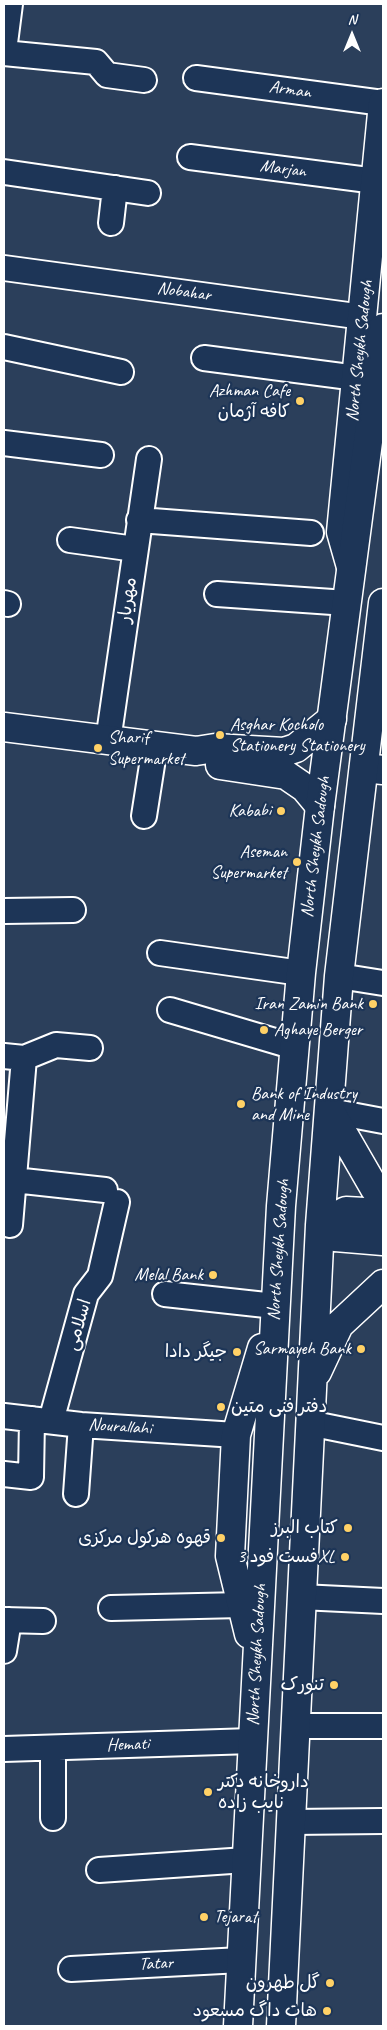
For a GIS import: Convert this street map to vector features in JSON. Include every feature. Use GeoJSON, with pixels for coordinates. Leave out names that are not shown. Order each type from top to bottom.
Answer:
{"type":"FeatureCollection","features":[{"type":"Feature","properties":{"kind":"main road","name":"North Sheykh Sadough"},"geometry":{"type":"LineString","coordinates":[[238,2026],[280,1222],[301,973],[320,806],[358,516],[373,323],[376,180],[383,103]]}},
{"type":"Feature","properties":{"kind":"main road","name":"North Sheykh Sadough"},"geometry":{"type":"LineString","coordinates":[[351,567],[341,532],[357,378],[373,323]]}},
{"type":"Feature","properties":{"kind":"main road"},"geometry":{"type":"LineString","coordinates":[[282,2026],[309,1423],[320,1225],[339,976],[373,769],[382,620]]}},
{"type":"Feature","properties":{"kind":"main road"},"geometry":{"type":"LineString","coordinates":[[4,727],[196,751],[215,748],[284,752],[296,748],[332,719]]}},
{"type":"Feature","properties":{"kind":"main road"},"geometry":{"type":"LineString","coordinates":[[196,751],[208,763],[286,775],[305,788],[320,806]]}},
{"type":"Feature","properties":{"kind":"main road"},"geometry":{"type":"LineString","coordinates":[[330,1111],[375,1189],[383,1194]]}},
{"type":"Feature","properties":{"kind":"main road"},"geometry":{"type":"LineString","coordinates":[[320,1225],[346,1211],[383,1213]]}},
{"type":"Feature","properties":{"kind":"main road"},"geometry":{"type":"LineString","coordinates":[[280,1222],[320,1225],[335,1236],[383,1241]]}},
{"type":"Feature","properties":{"kind":"main road"},"geometry":{"type":"LineString","coordinates":[[311,1384],[339,1325],[383,1284]]}},
{"type":"Feature","properties":{"kind":"main road"},"geometry":{"type":"LineString","coordinates":[[256,1664],[230,1556],[236,1435],[275,1306]]}},
{"type":"Feature","properties":{"kind":"main road"},"geometry":{"type":"LineString","coordinates":[[249,1811],[259,1804],[273,1801],[291,1817]]}},
{"type":"Feature","properties":{"kind":"street"},"geometry":{"type":"LineString","coordinates":[[10,4],[4,52],[96,62],[107,75],[144,80]]}},
{"type":"Feature","properties":{"kind":"street","name":"Arman"},"geometry":{"type":"LineString","coordinates":[[196,78],[383,103]]}},
{"type":"Feature","properties":{"kind":"street","name":"Marjan"},"geometry":{"type":"LineString","coordinates":[[190,156],[376,180]]}},
{"type":"Feature","properties":{"kind":"street"},"geometry":{"type":"LineString","coordinates":[[4,172],[148,193]]}},
{"type":"Feature","properties":{"kind":"street"},"geometry":{"type":"LineString","coordinates":[[111,223],[115,188]]}},
{"type":"Feature","properties":{"kind":"street","name":"Nobahar"},"geometry":{"type":"LineString","coordinates":[[4,268],[373,323]]}},
{"type":"Feature","properties":{"kind":"street"},"geometry":{"type":"LineString","coordinates":[[4,347],[121,372]]}},
{"type":"Feature","properties":{"kind":"street"},"geometry":{"type":"LineString","coordinates":[[204,358],[357,378]]}},
{"type":"Feature","properties":{"kind":"street"},"geometry":{"type":"LineString","coordinates":[[4,443],[101,455]]}},
{"type":"Feature","properties":{"kind":"street","name":"مهریار"},"geometry":{"type":"LineString","coordinates":[[108,741],[149,459]]}},
{"type":"Feature","properties":{"kind":"street"},"geometry":{"type":"LineString","coordinates":[[139,520],[311,533]]}},
{"type":"Feature","properties":{"kind":"street"},"geometry":{"type":"LineString","coordinates":[[70,540],[135,549]]}},
{"type":"Feature","properties":{"kind":"street"},"geometry":{"type":"LineString","coordinates":[[217,594],[347,603]]}},
{"type":"Feature","properties":{"kind":"street"},"geometry":{"type":"LineString","coordinates":[[144,816],[155,746]]}},
{"type":"Feature","properties":{"kind":"street"},"geometry":{"type":"LineString","coordinates":[[4,912],[73,910]]}},
{"type":"Feature","properties":{"kind":"street"},"geometry":{"type":"LineString","coordinates":[[160,952],[301,973]]}},
{"type":"Feature","properties":{"kind":"street"},"geometry":{"type":"LineString","coordinates":[[339,976],[383,983]]}},
{"type":"Feature","properties":{"kind":"street"},"geometry":{"type":"LineString","coordinates":[[170,1010],[295,1047]]}},
{"type":"Feature","properties":{"kind":"street"},"geometry":{"type":"LineString","coordinates":[[10,1224],[14,1180],[14,1057],[56,1045],[90,1048]]}},
{"type":"Feature","properties":{"kind":"street"},"geometry":{"type":"LineString","coordinates":[[330,1111],[383,1120]]}},
{"type":"Feature","properties":{"kind":"street","name":"اسلامی"},"geometry":{"type":"LineString","coordinates":[[4,1474],[30,1476],[42,1420],[86,1294],[100,1276],[111,1196],[14,1180]]}},
{"type":"Feature","properties":{"kind":"street"},"geometry":{"type":"LineString","coordinates":[[165,1294],[275,1306]]}},
{"type":"Feature","properties":{"kind":"street","name":"Nourallahi"},"geometry":{"type":"LineString","coordinates":[[4,1416],[81,1425],[236,1435]]}},
{"type":"Feature","properties":{"kind":"street"},"geometry":{"type":"LineString","coordinates":[[309,1423],[383,1438]]}},
{"type":"Feature","properties":{"kind":"street"},"geometry":{"type":"LineString","coordinates":[[76,1494],[81,1425]]}},
{"type":"Feature","properties":{"kind":"street"},"geometry":{"type":"LineString","coordinates":[[301,1597],[383,1601]]}},
{"type":"Feature","properties":{"kind":"street"},"geometry":{"type":"LineString","coordinates":[[111,1608],[242,1606]]}},
{"type":"Feature","properties":{"kind":"street"},"geometry":{"type":"LineString","coordinates":[[4,1651],[6,1620],[43,1621]]}},
{"type":"Feature","properties":{"kind":"street"},"geometry":{"type":"LineString","coordinates":[[295,1726],[383,1726]]}},
{"type":"Feature","properties":{"kind":"street","name":"Hemati"},"geometry":{"type":"LineString","coordinates":[[4,1749],[252,1741]]}},
{"type":"Feature","properties":{"kind":"street"},"geometry":{"type":"LineString","coordinates":[[53,1748],[53,1818]]}},
{"type":"Feature","properties":{"kind":"street"},"geometry":{"type":"LineString","coordinates":[[291,1817],[383,1821]]}},
{"type":"Feature","properties":{"kind":"street"},"geometry":{"type":"LineString","coordinates":[[99,1870],[246,1860]]}},
{"type":"Feature","properties":{"kind":"street","name":"Tatar"},"geometry":{"type":"LineString","coordinates":[[70,1969],[241,1960]]}},
{"type":"Feature","properties":{"kind":"place","name":"Azhman Cafe کافه آژمان"},"geometry":{"type":"Point","coordinates":[300,401]}},
{"type":"Feature","properties":{"kind":"place","name":"Asghar Kocholo Stationery Stationery"},"geometry":{"type":"Point","coordinates":[220,735]}},
{"type":"Feature","properties":{"kind":"place","name":"Sharif Supermarket"},"geometry":{"type":"Point","coordinates":[98,748]}},
{"type":"Feature","properties":{"kind":"place","name":"Kababi"},"geometry":{"type":"Point","coordinates":[281,811]}},
{"type":"Feature","properties":{"kind":"place","name":"Aseman Supermarket"},"geometry":{"type":"Point","coordinates":[297,862]}},
{"type":"Feature","properties":{"kind":"place","name":"Iran Zamin Bank"},"geometry":{"type":"Point","coordinates":[373,1004]}},
{"type":"Feature","properties":{"kind":"place","name":"Aghaye Berger"},"geometry":{"type":"Point","coordinates":[264,1030]}},
{"type":"Feature","properties":{"kind":"place","name":"Bank of Industry and Mine"},"geometry":{"type":"Point","coordinates":[241,1104]}},
{"type":"Feature","properties":{"kind":"place","name":"Melal Bank"},"geometry":{"type":"Point","coordinates":[213,1275]}},
{"type":"Feature","properties":{"kind":"place","name":"Sarmayeh Bank"},"geometry":{"type":"Point","coordinates":[361,1349]}},
{"type":"Feature","properties":{"kind":"place","name":"جیگر دادا"},"geometry":{"type":"Point","coordinates":[237,1352]}},
{"type":"Feature","properties":{"kind":"place","name":"دفتر فنی متین"},"geometry":{"type":"Point","coordinates":[221,1407]}},
{"type":"Feature","properties":{"kind":"place","name":"کتاب البرز"},"geometry":{"type":"Point","coordinates":[348,1528]}},
{"type":"Feature","properties":{"kind":"place","name":"قهوه هرکول مرکزی"},"geometry":{"type":"Point","coordinates":[221,1538]}},
{"type":"Feature","properties":{"kind":"place","name":"فست فود 3XL"},"geometry":{"type":"Point","coordinates":[345,1557]}},
{"type":"Feature","properties":{"kind":"place","name":"تنورک"},"geometry":{"type":"Point","coordinates":[334,1685]}},
{"type":"Feature","properties":{"kind":"place","name":"داروخانه دکتر نایب زاده"},"geometry":{"type":"Point","coordinates":[208,1792]}},
{"type":"Feature","properties":{"kind":"place","name":"Tejarat"},"geometry":{"type":"Point","coordinates":[204,1917]}},
{"type":"Feature","properties":{"kind":"place","name":"گل طهرون"},"geometry":{"type":"Point","coordinates":[330,1983]}},
{"type":"Feature","properties":{"kind":"place","name":"هات داگ مسعود"},"geometry":{"type":"Point","coordinates":[327,2011]}}]}
